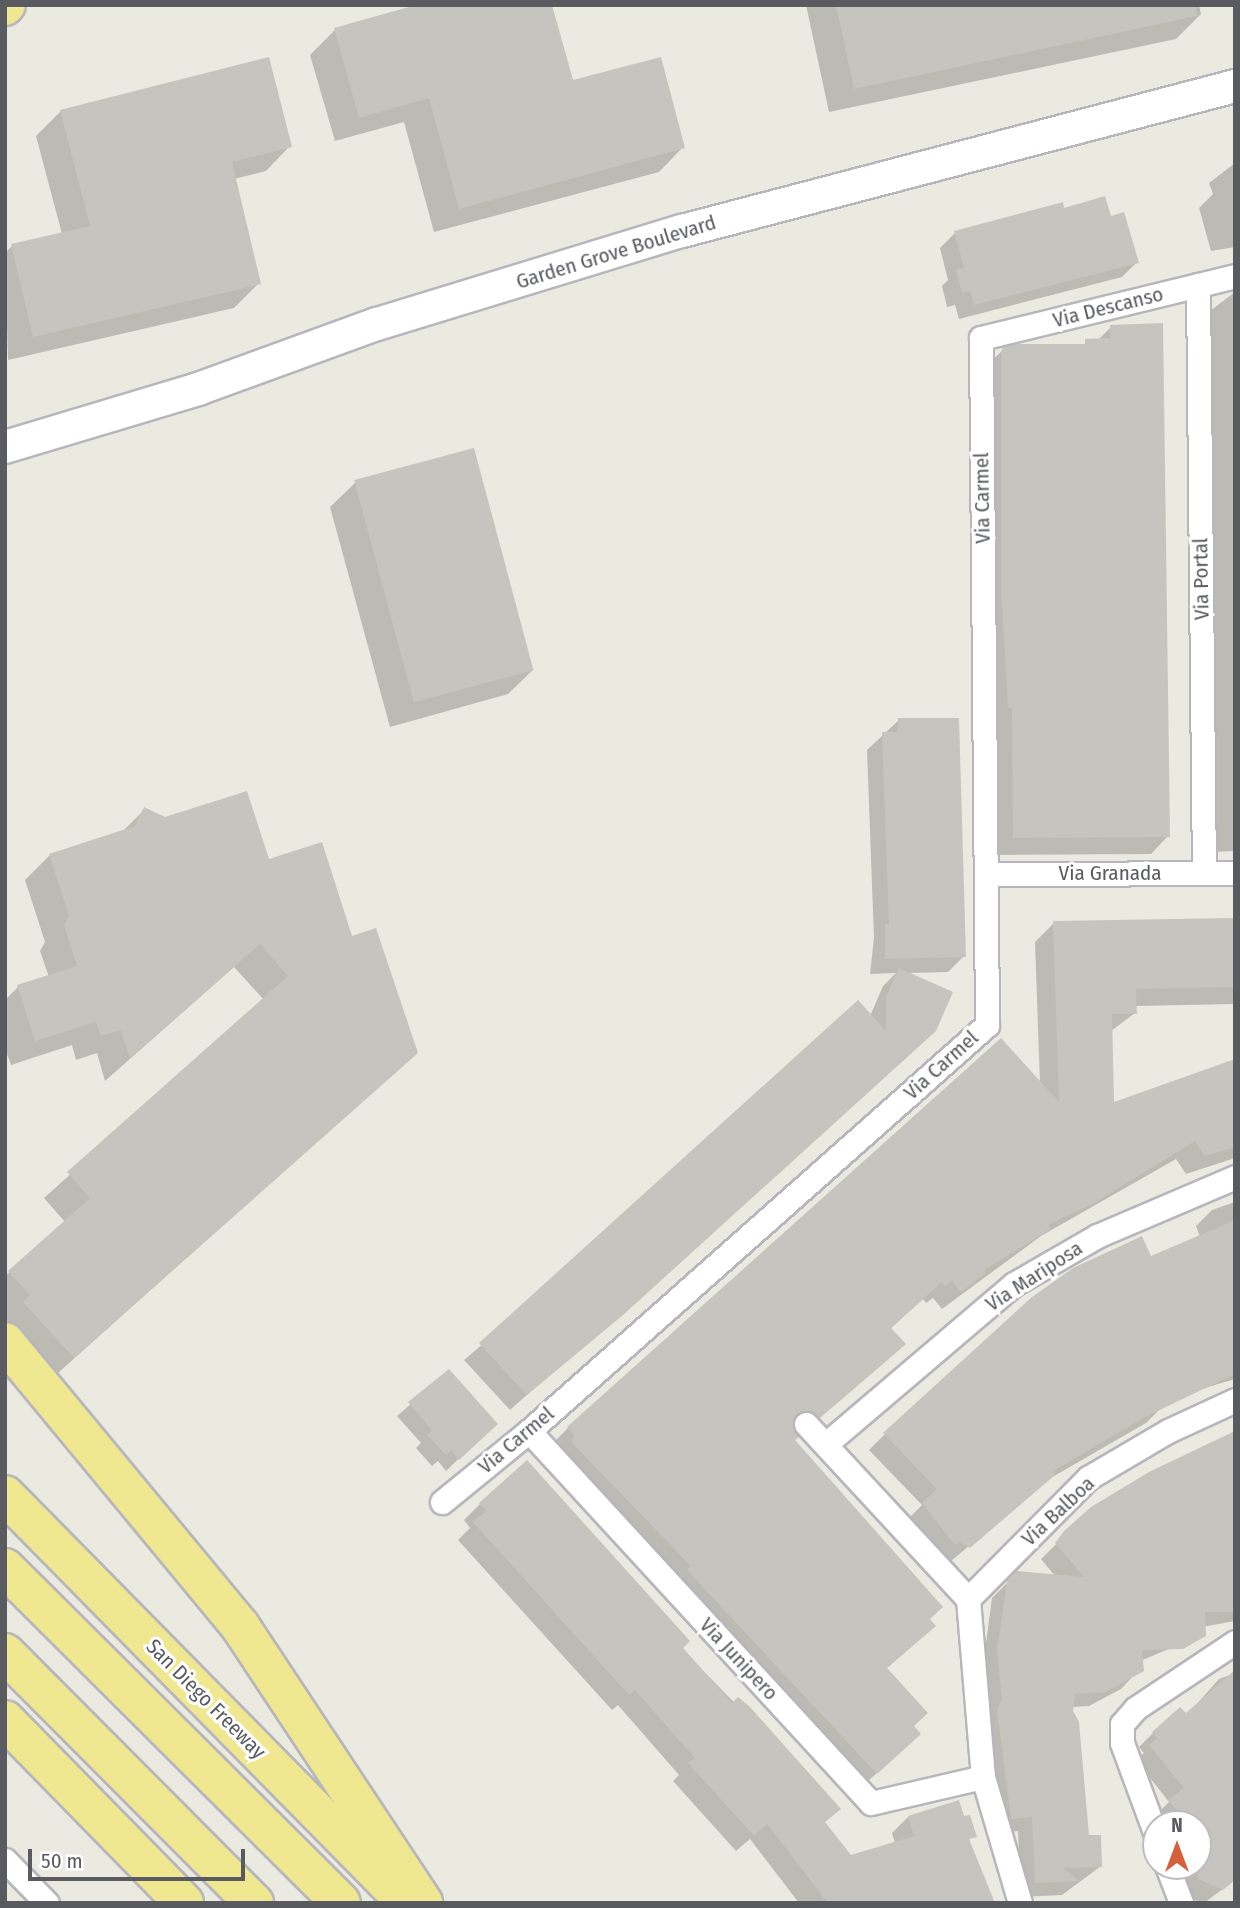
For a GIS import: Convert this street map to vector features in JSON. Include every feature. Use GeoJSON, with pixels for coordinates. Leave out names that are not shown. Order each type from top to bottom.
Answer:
{"type":"FeatureCollection","features":[{"type":"Feature","properties":{"kind":"highway"},"geometry":{"type":"LineString","coordinates":[[5,1342],[240,1626],[423,1903]]}},
{"type":"Feature","properties":{"kind":"highway","name":"San Diego Freeway"},"geometry":{"type":"LineString","coordinates":[[5,1495],[407,1903]]}},
{"type":"Feature","properties":{"kind":"highway"},"geometry":{"type":"LineString","coordinates":[[5,1568],[341,1903]]}},
{"type":"Feature","properties":{"kind":"highway"},"geometry":{"type":"LineString","coordinates":[[5,1653],[254,1903]]}},
{"type":"Feature","properties":{"kind":"highway"},"geometry":{"type":"LineString","coordinates":[[5,1720],[184,1903]]}},
{"type":"Feature","properties":{"kind":"main road","name":"Garden Grove Boulevard"},"geometry":{"type":"LineString","coordinates":[[5,447],[198,389],[377,324],[682,231],[1235,86]]}},
{"type":"Feature","properties":{"kind":"street","name":"Via Descanso"},"geometry":{"type":"LineString","coordinates":[[981,338],[1235,276]]}},
{"type":"Feature","properties":{"kind":"street","name":"Via Portal"},"geometry":{"type":"LineString","coordinates":[[1198,285],[1203,873]]}},
{"type":"Feature","properties":{"kind":"street","name":"Via Carmel"},"geometry":{"type":"LineString","coordinates":[[442,1502],[529,1431],[987,1025],[981,338]]}},
{"type":"Feature","properties":{"kind":"street","name":"Via Granada"},"geometry":{"type":"LineString","coordinates":[[986,874],[1235,873]]}},
{"type":"Feature","properties":{"kind":"street","name":"Via Mariposa"},"geometry":{"type":"LineString","coordinates":[[827,1443],[1014,1284],[1097,1236],[1235,1177]]}},
{"type":"Feature","properties":{"kind":"street","name":"Via Balboa"},"geometry":{"type":"LineString","coordinates":[[968,1598],[1088,1478],[1168,1431],[1235,1400]]}},
{"type":"Feature","properties":{"kind":"street"},"geometry":{"type":"LineString","coordinates":[[806,1424],[827,1443],[968,1598],[983,1777],[1020,1903]]}},
{"type":"Feature","properties":{"kind":"street","name":"Via Junipero"},"geometry":{"type":"LineString","coordinates":[[529,1431],[871,1803],[983,1777]]}},
{"type":"Feature","properties":{"kind":"street"},"geometry":{"type":"LineString","coordinates":[[1147,1810],[1122,1743],[1122,1724],[1136,1709],[1235,1642]]}},
{"type":"Feature","properties":{"kind":"street"},"geometry":{"type":"LineString","coordinates":[[5,1860],[47,1903]]}},
{"type":"Feature","properties":{"kind":"street"},"geometry":{"type":"LineString","coordinates":[[1172,1880],[1181,1903]]}},
{"type":"Feature","properties":{"kind":"building"},"geometry":{"type":"Polygon","coordinates":[[[416,5],[552,5],[573,80],[661,57],[685,148],[459,209],[429,98],[359,118],[334,28],[416,5]]]}},
{"type":"Feature","properties":{"kind":"building"},"geometry":{"type":"Polygon","coordinates":[[[836,5],[1196,5],[1197,16],[854,89],[836,5]]]}},
{"type":"Feature","properties":{"kind":"building"},"geometry":{"type":"Polygon","coordinates":[[[269,57],[292,147],[232,162],[261,284],[33,337],[11,244],[90,226],[60,110],[269,57]]]}},
{"type":"Feature","properties":{"kind":"building"},"geometry":{"type":"Polygon","coordinates":[[[1105,196],[1111,216],[1124,212],[1139,263],[974,305],[970,291],[962,293],[956,270],[964,268],[954,231],[1063,202],[1064,208],[1105,196]]]}},
{"type":"Feature","properties":{"kind":"building"},"geometry":{"type":"Polygon","coordinates":[[[1163,323],[1170,837],[1013,838],[1012,708],[1008,708],[1001,587],[1001,352],[1003,347],[1016,344],[1085,344],[1085,339],[1111,338],[1110,325],[1163,323]]]}},
{"type":"Feature","properties":{"kind":"building"},"geometry":{"type":"Polygon","coordinates":[[[474,448],[534,670],[414,702],[354,480],[474,448]]]}},
{"type":"Feature","properties":{"kind":"building"},"geometry":{"type":"Polygon","coordinates":[[[898,718],[959,718],[966,957],[885,959],[885,924],[889,924],[882,732],[898,732],[898,718]]]}},
{"type":"Feature","properties":{"kind":"building"},"geometry":{"type":"Polygon","coordinates":[[[247,791],[269,859],[322,842],[352,936],[376,928],[418,1053],[74,1358],[23,1302],[30,1295],[8,1271],[90,1198],[67,1172],[288,976],[260,944],[130,1058],[121,1030],[101,1036],[96,1022],[35,1041],[17,985],[77,966],[64,925],[69,916],[49,854],[135,826],[144,807],[165,817],[247,791]]]}},
{"type":"Feature","properties":{"kind":"building"},"geometry":{"type":"Polygon","coordinates":[[[1235,918],[1235,987],[1136,989],[1137,1014],[1112,1014],[1114,1102],[1235,1059],[1235,1147],[1205,1156],[1195,1141],[1094,1203],[1048,1225],[1051,1229],[984,1270],[986,1273],[961,1292],[952,1281],[945,1286],[942,1282],[891,1328],[906,1344],[820,1418],[804,1410],[793,1419],[799,1437],[795,1440],[943,1607],[930,1619],[936,1626],[887,1668],[928,1713],[914,1726],[921,1734],[877,1774],[687,1570],[691,1566],[572,1443],[574,1435],[567,1427],[1001,1038],[1059,1102],[1053,921],[1235,918]]]}},
{"type":"Feature","properties":{"kind":"building"},"geometry":{"type":"Polygon","coordinates":[[[899,968],[953,992],[936,1031],[623,1315],[527,1395],[479,1343],[858,1000],[886,1031],[886,997],[899,968]]]}},
{"type":"Feature","properties":{"kind":"building"},"geometry":{"type":"Polygon","coordinates":[[[1235,1220],[1235,1374],[1147,1416],[1053,1471],[1055,1475],[970,1548],[959,1542],[955,1545],[922,1503],[937,1489],[883,1433],[1032,1297],[1073,1268],[1142,1236],[1151,1256],[1235,1220]]]}},
{"type":"Feature","properties":{"kind":"building"},"geometry":{"type":"Polygon","coordinates":[[[449,1369],[498,1424],[459,1460],[451,1450],[446,1455],[427,1435],[432,1430],[408,1402],[449,1369]]]}},
{"type":"Feature","properties":{"kind":"building"},"geometry":{"type":"Polygon","coordinates":[[[1235,1431],[1235,1612],[1205,1612],[1206,1636],[1183,1649],[1142,1650],[1144,1671],[1106,1692],[1075,1694],[1073,1711],[1079,1722],[1089,1835],[1101,1835],[1102,1867],[1063,1868],[1079,1881],[1035,1883],[1032,1817],[1011,1819],[997,1709],[1002,1700],[997,1650],[1007,1581],[1017,1571],[1084,1577],[1055,1543],[1064,1531],[1091,1507],[1149,1472],[1235,1431]]]}},
{"type":"Feature","properties":{"kind":"building"},"geometry":{"type":"Polygon","coordinates":[[[527,1460],[690,1641],[683,1648],[732,1703],[738,1697],[749,1706],[841,1809],[825,1822],[851,1855],[914,1836],[908,1816],[959,1800],[964,1816],[970,1815],[977,1837],[969,1839],[995,1903],[828,1903],[767,1824],[754,1836],[688,1763],[695,1758],[635,1690],[629,1695],[473,1522],[486,1511],[479,1503],[527,1460]]]}},
{"type":"Feature","properties":{"kind":"building"},"geometry":{"type":"Polygon","coordinates":[[[1235,1670],[1235,1880],[1223,1890],[1200,1880],[1212,1880],[1212,1810],[1176,1810],[1168,1800],[1184,1788],[1149,1745],[1157,1738],[1152,1732],[1180,1707],[1186,1713],[1235,1670]]]}}]}
